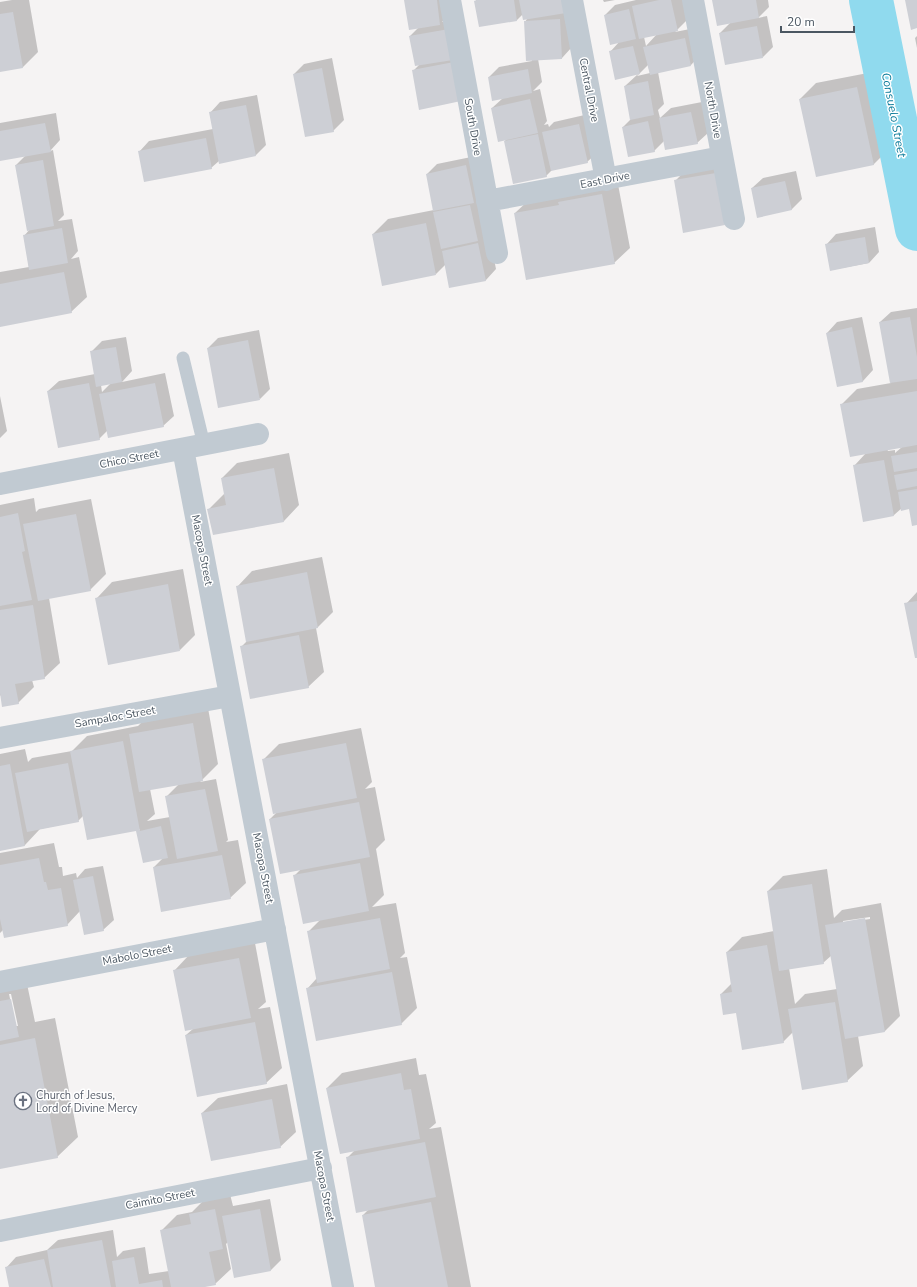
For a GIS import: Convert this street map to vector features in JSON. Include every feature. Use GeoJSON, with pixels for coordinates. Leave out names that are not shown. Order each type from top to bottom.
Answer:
{"type":"FeatureCollection","features":[{"type":"Feature","properties":{"kind":"street","name":"South Drive"},"geometry":{"type":"LineString","coordinates":[[450,0],[497,254]]}},
{"type":"Feature","properties":{"kind":"street","name":"Central Drive"},"geometry":{"type":"LineString","coordinates":[[572,0],[606,180]]}},
{"type":"Feature","properties":{"kind":"street","name":"North Drive"},"geometry":{"type":"LineString","coordinates":[[693,0],[734,219]]}},
{"type":"Feature","properties":{"kind":"street","name":"East Drive"},"geometry":{"type":"LineString","coordinates":[[487,201],[606,180],[722,157]]}},
{"type":"Feature","properties":{"kind":"street","name":"Chico Street"},"geometry":{"type":"LineString","coordinates":[[0,484],[258,434]]}},
{"type":"Feature","properties":{"kind":"street","name":"Macopa Street"},"geometry":{"type":"LineString","coordinates":[[183,449],[343,1287]]}},
{"type":"Feature","properties":{"kind":"street","name":"Sampaloc Street"},"geometry":{"type":"LineString","coordinates":[[0,738],[230,696]]}},
{"type":"Feature","properties":{"kind":"street","name":"Mabolo Street"},"geometry":{"type":"LineString","coordinates":[[0,982],[275,929]]}},
{"type":"Feature","properties":{"kind":"street","name":"Caimito Street"},"geometry":{"type":"LineString","coordinates":[[0,1232],[214,1188],[321,1168]]}},
{"type":"Feature","properties":{"kind":"lane"},"geometry":{"type":"LineString","coordinates":[[184,358],[204,445]]}},
{"type":"Feature","properties":{"kind":"building"},"geometry":{"type":"Polygon","coordinates":[[[404,0],[437,0],[440,25],[409,30],[404,0]]]}},
{"type":"Feature","properties":{"kind":"building"},"geometry":{"type":"Polygon","coordinates":[[[514,0],[517,21],[479,27],[474,1],[514,0]]]}},
{"type":"Feature","properties":{"kind":"building"},"geometry":{"type":"Polygon","coordinates":[[[519,0],[564,0],[566,13],[523,20],[519,0]]]}},
{"type":"Feature","properties":{"kind":"building"},"geometry":{"type":"Polygon","coordinates":[[[659,0],[671,0],[678,31],[639,39],[632,6],[659,0]]]}},
{"type":"Feature","properties":{"kind":"building"},"geometry":{"type":"Polygon","coordinates":[[[712,0],[756,0],[759,18],[717,26],[712,0]]]}},
{"type":"Feature","properties":{"kind":"building"},"geometry":{"type":"Polygon","coordinates":[[[905,0],[917,0],[917,28],[911,30],[905,0]]]}},
{"type":"Feature","properties":{"kind":"building"},"geometry":{"type":"Polygon","coordinates":[[[629,9],[636,39],[610,45],[604,15],[629,9]]]}},
{"type":"Feature","properties":{"kind":"building"},"geometry":{"type":"Polygon","coordinates":[[[13,12],[23,68],[0,72],[0,14],[13,12]]]}},
{"type":"Feature","properties":{"kind":"building"},"geometry":{"type":"Polygon","coordinates":[[[560,19],[562,59],[526,61],[524,21],[560,19]]]}},
{"type":"Feature","properties":{"kind":"building"},"geometry":{"type":"Polygon","coordinates":[[[757,26],[763,58],[725,65],[719,33],[757,26]]]}},
{"type":"Feature","properties":{"kind":"building"},"geometry":{"type":"Polygon","coordinates":[[[449,29],[453,60],[415,66],[409,36],[449,29]]]}},
{"type":"Feature","properties":{"kind":"building"},"geometry":{"type":"Polygon","coordinates":[[[685,38],[691,66],[650,75],[643,47],[685,38]]]}},
{"type":"Feature","properties":{"kind":"building"},"geometry":{"type":"Polygon","coordinates":[[[633,46],[640,74],[615,80],[609,51],[633,46]]]}},
{"type":"Feature","properties":{"kind":"building"},"geometry":{"type":"Polygon","coordinates":[[[454,62],[461,101],[419,110],[412,70],[454,62]]]}},
{"type":"Feature","properties":{"kind":"building"},"geometry":{"type":"Polygon","coordinates":[[[322,68],[334,132],[305,137],[293,74],[322,68]]]}},
{"type":"Feature","properties":{"kind":"building"},"geometry":{"type":"Polygon","coordinates":[[[528,69],[532,93],[492,101],[488,77],[528,69]]]}},
{"type":"Feature","properties":{"kind":"building"},"geometry":{"type":"Polygon","coordinates":[[[648,81],[654,115],[630,120],[624,86],[648,81]]]}},
{"type":"Feature","properties":{"kind":"building"},"geometry":{"type":"Polygon","coordinates":[[[857,87],[874,165],[816,177],[799,99],[857,87]]]}},
{"type":"Feature","properties":{"kind":"building"},"geometry":{"type":"Polygon","coordinates":[[[530,99],[538,133],[498,142],[491,108],[530,99]]]}},
{"type":"Feature","properties":{"kind":"building"},"geometry":{"type":"Polygon","coordinates":[[[246,105],[256,156],[219,164],[209,112],[246,105]]]}},
{"type":"Feature","properties":{"kind":"building"},"geometry":{"type":"Polygon","coordinates":[[[691,112],[698,144],[665,150],[659,118],[691,112]]]}},
{"type":"Feature","properties":{"kind":"building"},"geometry":{"type":"Polygon","coordinates":[[[648,121],[655,152],[628,157],[622,127],[648,121]]]}},
{"type":"Feature","properties":{"kind":"building"},"geometry":{"type":"Polygon","coordinates":[[[45,123],[51,152],[0,161],[0,131],[45,123]]]}},
{"type":"Feature","properties":{"kind":"building"},"geometry":{"type":"Polygon","coordinates":[[[579,124],[588,163],[551,171],[542,132],[579,124]]]}},
{"type":"Feature","properties":{"kind":"building"},"geometry":{"type":"Polygon","coordinates":[[[538,134],[547,177],[513,184],[504,141],[538,134]]]}},
{"type":"Feature","properties":{"kind":"building"},"geometry":{"type":"Polygon","coordinates":[[[206,138],[212,169],[144,182],[138,151],[206,138]]]}},
{"type":"Feature","properties":{"kind":"building"},"geometry":{"type":"Polygon","coordinates":[[[43,160],[54,226],[27,231],[15,165],[43,160]]]}},
{"type":"Feature","properties":{"kind":"building"},"geometry":{"type":"Polygon","coordinates":[[[466,165],[474,203],[433,211],[426,174],[466,165]]]}},
{"type":"Feature","properties":{"kind":"building"},"geometry":{"type":"Polygon","coordinates":[[[716,173],[725,225],[683,233],[674,180],[716,173]]]}},
{"type":"Feature","properties":{"kind":"building"},"geometry":{"type":"Polygon","coordinates":[[[785,181],[792,210],[757,218],[751,188],[785,181]]]}},
{"type":"Feature","properties":{"kind":"building"},"geometry":{"type":"Polygon","coordinates":[[[602,194],[615,264],[526,280],[514,213],[559,205],[558,202],[602,194]]]}},
{"type":"Feature","properties":{"kind":"building"},"geometry":{"type":"Polygon","coordinates":[[[470,205],[478,241],[441,249],[433,212],[470,205]]]}},
{"type":"Feature","properties":{"kind":"building"},"geometry":{"type":"Polygon","coordinates":[[[426,223],[436,275],[382,286],[372,234],[426,223]]]}},
{"type":"Feature","properties":{"kind":"building"},"geometry":{"type":"Polygon","coordinates":[[[62,228],[68,263],[29,270],[23,235],[62,228]]]}},
{"type":"Feature","properties":{"kind":"building"},"geometry":{"type":"Polygon","coordinates":[[[865,237],[869,263],[830,271],[825,244],[865,237]]]}},
{"type":"Feature","properties":{"kind":"building"},"geometry":{"type":"Polygon","coordinates":[[[478,243],[486,281],[449,288],[442,251],[478,243]]]}},
{"type":"Feature","properties":{"kind":"building"},"geometry":{"type":"Polygon","coordinates":[[[64,272],[72,313],[0,327],[0,284],[64,272]]]}},
{"type":"Feature","properties":{"kind":"building"},"geometry":{"type":"Polygon","coordinates":[[[910,317],[917,357],[917,379],[890,383],[879,322],[910,317]]]}},
{"type":"Feature","properties":{"kind":"building"},"geometry":{"type":"Polygon","coordinates":[[[852,327],[863,382],[837,387],[826,333],[852,327]]]}},
{"type":"Feature","properties":{"kind":"building"},"geometry":{"type":"Polygon","coordinates":[[[248,340],[260,400],[218,408],[207,348],[248,340]]]}},
{"type":"Feature","properties":{"kind":"building"},"geometry":{"type":"Polygon","coordinates":[[[116,347],[122,382],[96,387],[90,351],[116,347]]]}},
{"type":"Feature","properties":{"kind":"building"},"geometry":{"type":"Polygon","coordinates":[[[89,383],[100,440],[58,448],[47,391],[89,383]]]}},
{"type":"Feature","properties":{"kind":"building"},"geometry":{"type":"Polygon","coordinates":[[[155,383],[164,427],[108,438],[99,394],[155,383]]]}},
{"type":"Feature","properties":{"kind":"building"},"geometry":{"type":"Polygon","coordinates":[[[917,391],[917,445],[850,457],[840,404],[917,391]]]}},
{"type":"Feature","properties":{"kind":"building"},"geometry":{"type":"Polygon","coordinates":[[[917,452],[917,468],[894,472],[891,456],[917,452]]]}},
{"type":"Feature","properties":{"kind":"building"},"geometry":{"type":"Polygon","coordinates":[[[884,460],[894,516],[863,522],[853,465],[884,460]]]}},
{"type":"Feature","properties":{"kind":"building"},"geometry":{"type":"Polygon","coordinates":[[[274,468],[284,522],[213,535],[207,509],[226,505],[221,478],[274,468]]]}},
{"type":"Feature","properties":{"kind":"building"},"geometry":{"type":"Polygon","coordinates":[[[917,471],[917,486],[897,490],[894,475],[917,471]]]}},
{"type":"Feature","properties":{"kind":"building"},"geometry":{"type":"Polygon","coordinates":[[[917,489],[917,525],[912,526],[909,509],[901,511],[898,492],[917,489]]]}},
{"type":"Feature","properties":{"kind":"building"},"geometry":{"type":"Polygon","coordinates":[[[18,513],[25,551],[22,552],[32,600],[0,606],[0,517],[18,513]]]}},
{"type":"Feature","properties":{"kind":"building"},"geometry":{"type":"Polygon","coordinates":[[[76,514],[91,591],[38,601],[23,524],[76,514]]]}},
{"type":"Feature","properties":{"kind":"building"},"geometry":{"type":"Polygon","coordinates":[[[307,572],[318,628],[246,642],[236,586],[307,572]]]}},
{"type":"Feature","properties":{"kind":"building"},"geometry":{"type":"Polygon","coordinates":[[[168,584],[180,651],[108,665],[95,598],[168,584]]]}},
{"type":"Feature","properties":{"kind":"building"},"geometry":{"type":"Polygon","coordinates":[[[917,601],[917,658],[915,658],[904,603],[917,601]]]}},
{"type":"Feature","properties":{"kind":"building"},"geometry":{"type":"Polygon","coordinates":[[[33,605],[45,679],[15,684],[19,704],[2,707],[0,693],[0,610],[33,605]]]}},
{"type":"Feature","properties":{"kind":"building"},"geometry":{"type":"Polygon","coordinates":[[[299,635],[309,688],[250,699],[240,646],[299,635]]]}},
{"type":"Feature","properties":{"kind":"building"},"geometry":{"type":"Polygon","coordinates":[[[193,723],[203,781],[139,792],[129,734],[193,723]]]}},
{"type":"Feature","properties":{"kind":"building"},"geometry":{"type":"Polygon","coordinates":[[[123,741],[140,831],[161,826],[168,858],[143,863],[136,831],[87,840],[70,751],[123,741]]]}},
{"type":"Feature","properties":{"kind":"building"},"geometry":{"type":"Polygon","coordinates":[[[346,743],[357,798],[273,814],[262,759],[346,743]]]}},
{"type":"Feature","properties":{"kind":"building"},"geometry":{"type":"Polygon","coordinates":[[[68,763],[79,822],[27,832],[15,773],[68,763]]]}},
{"type":"Feature","properties":{"kind":"building"},"geometry":{"type":"Polygon","coordinates":[[[10,764],[25,846],[0,851],[0,766],[10,764]]]}},
{"type":"Feature","properties":{"kind":"building"},"geometry":{"type":"Polygon","coordinates":[[[205,789],[218,851],[177,859],[165,796],[205,789]]]}},
{"type":"Feature","properties":{"kind":"building"},"geometry":{"type":"Polygon","coordinates":[[[359,802],[370,857],[280,874],[269,819],[359,802]]]}},
{"type":"Feature","properties":{"kind":"building"},"geometry":{"type":"Polygon","coordinates":[[[222,855],[231,899],[161,912],[153,867],[222,855]]]}},
{"type":"Feature","properties":{"kind":"building"},"geometry":{"type":"Polygon","coordinates":[[[39,858],[44,882],[46,882],[48,890],[61,888],[68,926],[4,938],[0,919],[0,865],[39,858]]]}},
{"type":"Feature","properties":{"kind":"building"},"geometry":{"type":"Polygon","coordinates":[[[360,863],[369,911],[303,924],[293,875],[360,863]]]}},
{"type":"Feature","properties":{"kind":"building"},"geometry":{"type":"Polygon","coordinates":[[[93,876],[104,931],[84,935],[73,880],[93,876]]]}},
{"type":"Feature","properties":{"kind":"building"},"geometry":{"type":"Polygon","coordinates":[[[812,884],[824,964],[779,971],[767,891],[812,884]]]}},
{"type":"Feature","properties":{"kind":"building"},"geometry":{"type":"Polygon","coordinates":[[[380,918],[390,969],[317,983],[307,931],[380,918]]]}},
{"type":"Feature","properties":{"kind":"building"},"geometry":{"type":"Polygon","coordinates":[[[865,918],[885,1032],[845,1039],[825,925],[865,918]]]}},
{"type":"Feature","properties":{"kind":"building"},"geometry":{"type":"Polygon","coordinates":[[[767,945],[784,1043],[742,1050],[736,1013],[723,1015],[720,994],[732,992],[726,952],[767,945]]]}},
{"type":"Feature","properties":{"kind":"building"},"geometry":{"type":"Polygon","coordinates":[[[239,958],[251,1018],[185,1031],[173,970],[239,958]]]}},
{"type":"Feature","properties":{"kind":"building"},"geometry":{"type":"Polygon","coordinates":[[[392,972],[402,1025],[316,1041],[306,988],[392,972]]]}},
{"type":"Feature","properties":{"kind":"building"},"geometry":{"type":"Polygon","coordinates":[[[11,999],[19,1037],[0,1041],[0,1001],[11,999]]]}},
{"type":"Feature","properties":{"kind":"building"},"geometry":{"type":"Polygon","coordinates":[[[835,1002],[848,1082],[802,1090],[788,1009],[835,1002]]]}},
{"type":"Feature","properties":{"kind":"building"},"geometry":{"type":"Polygon","coordinates":[[[255,1022],[267,1084],[197,1097],[185,1035],[255,1022]]]}},
{"type":"Feature","properties":{"kind":"building","name":"Church of Jesus, Lord of Divine Mercy"},"geometry":{"type":"Polygon","coordinates":[[[35,1038],[58,1158],[0,1169],[0,1045],[35,1038]]]}},
{"type":"Feature","properties":{"kind":"building"},"geometry":{"type":"Polygon","coordinates":[[[401,1073],[404,1090],[411,1089],[420,1139],[340,1154],[326,1088],[401,1073]]]}},
{"type":"Feature","properties":{"kind":"building"},"geometry":{"type":"Polygon","coordinates":[[[272,1099],[281,1148],[211,1161],[201,1113],[272,1099]]]}},
{"type":"Feature","properties":{"kind":"building"},"geometry":{"type":"Polygon","coordinates":[[[425,1142],[436,1197],[356,1213],[346,1157],[425,1142]]]}},
{"type":"Feature","properties":{"kind":"building"},"geometry":{"type":"Polygon","coordinates":[[[431,1202],[448,1287],[375,1287],[362,1215],[431,1202]]]}},
{"type":"Feature","properties":{"kind":"building"},"geometry":{"type":"Polygon","coordinates":[[[215,1209],[223,1249],[209,1252],[216,1285],[205,1287],[171,1287],[160,1230],[191,1224],[189,1214],[215,1209]]]}},
{"type":"Feature","properties":{"kind":"building"},"geometry":{"type":"Polygon","coordinates":[[[260,1209],[271,1271],[234,1278],[222,1216],[260,1209]]]}},
{"type":"Feature","properties":{"kind":"building"},"geometry":{"type":"Polygon","coordinates":[[[102,1240],[111,1287],[53,1287],[47,1250],[102,1240]]]}},
{"type":"Feature","properties":{"kind":"building"},"geometry":{"type":"Polygon","coordinates":[[[134,1257],[139,1284],[162,1280],[163,1287],[116,1287],[112,1261],[134,1257]]]}},
{"type":"Feature","properties":{"kind":"building"},"geometry":{"type":"Polygon","coordinates":[[[44,1259],[51,1287],[9,1287],[5,1267],[44,1259]]]}},
{"type":"Feature","properties":{"kind":"waterway","name":"Consuelo Street"},"geometry":{"type":"LineString","coordinates":[[871,0],[917,229]]}},
{"type":"Feature","properties":{"kind":"place","name":"Church of Jesus, Lord of Divine Mercy"},"geometry":{"type":"Point","coordinates":[23,1101]}}]}
